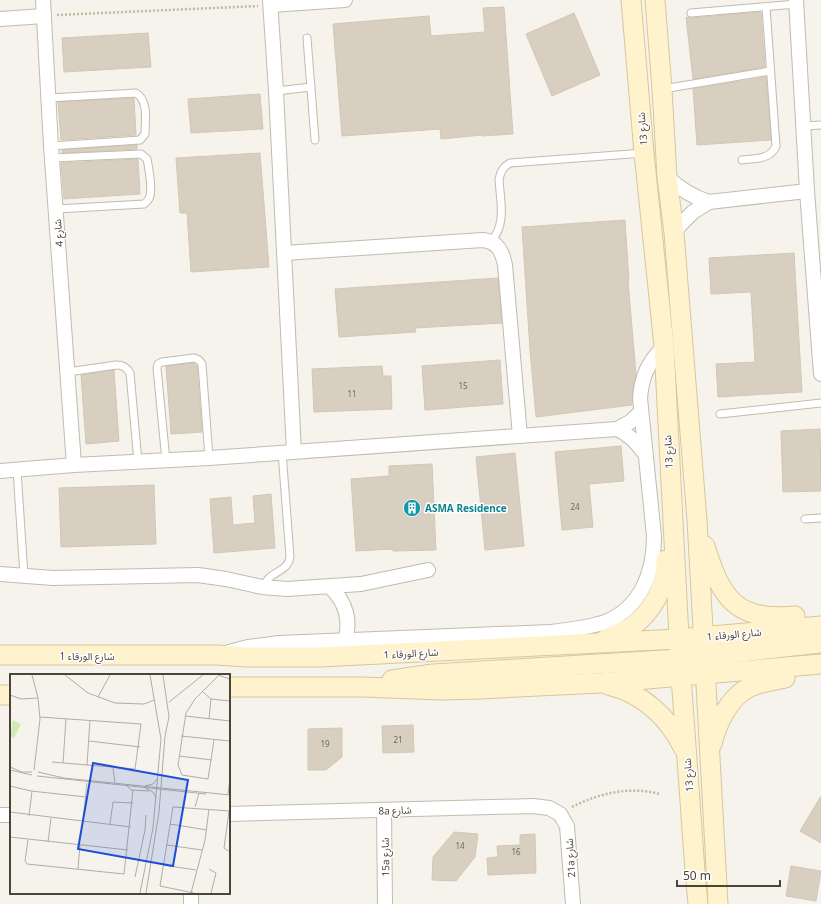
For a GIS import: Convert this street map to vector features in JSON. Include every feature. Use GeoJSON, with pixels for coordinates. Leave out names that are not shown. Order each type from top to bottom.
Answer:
{"type":"FeatureCollection","features":[{"type":"Feature","properties":{"kind":"main road"},"geometry":{"type":"LineString","coordinates":[[655,0],[667,177],[674,233],[697,520],[718,904]]}},
{"type":"Feature","properties":{"kind":"main road"},"geometry":{"type":"LineString","coordinates":[[632,3],[652,64],[662,89]]}},
{"type":"Feature","properties":{"kind":"main road","name":"شارع 13"},"geometry":{"type":"LineString","coordinates":[[632,3],[644,153],[664,346],[678,639],[698,904]]}},
{"type":"Feature","properties":{"kind":"main road"},"geometry":{"type":"LineString","coordinates":[[697,520],[717,581],[739,607],[768,618],[801,616],[814,618],[821,622]]}},
{"type":"Feature","properties":{"kind":"main road"},"geometry":{"type":"LineString","coordinates":[[597,644],[631,627],[648,612],[654,603],[659,594],[665,575],[666,541],[672,524]]}},
{"type":"Feature","properties":{"kind":"main road","name":"شارع الورقاء 1"},"geometry":{"type":"LineString","coordinates":[[0,656],[217,655],[246,657],[320,657],[678,639],[821,626]]}},
{"type":"Feature","properties":{"kind":"main road"},"geometry":{"type":"LineString","coordinates":[[680,668],[703,637]]}},
{"type":"Feature","properties":{"kind":"main road"},"geometry":{"type":"LineString","coordinates":[[230,687],[364,687],[441,690],[601,683],[680,668],[694,659],[704,656],[821,643]]}},
{"type":"Feature","properties":{"kind":"main road"},"geometry":{"type":"LineString","coordinates":[[364,687],[388,681],[433,674],[680,668],[705,675],[821,664]]}},
{"type":"Feature","properties":{"kind":"main road"},"geometry":{"type":"LineString","coordinates":[[710,758],[712,742],[717,728],[725,712],[736,697],[757,684],[789,676],[798,667]]}},
{"type":"Feature","properties":{"kind":"main road"},"geometry":{"type":"LineString","coordinates":[[601,683],[615,686],[629,692],[653,707],[673,728],[686,754]]}},
{"type":"Feature","properties":{"kind":"street","name":"شارع 4"},"geometry":{"type":"LineString","coordinates":[[43,0],[74,465]]}},
{"type":"Feature","properties":{"kind":"street"},"geometry":{"type":"LineString","coordinates":[[288,452],[284,253],[270,3],[345,0]]}},
{"type":"Feature","properties":{"kind":"street"},"geometry":{"type":"LineString","coordinates":[[796,2],[807,191],[821,374]]}},
{"type":"Feature","properties":{"kind":"street"},"geometry":{"type":"LineString","coordinates":[[0,19],[44,16]]}},
{"type":"Feature","properties":{"kind":"street"},"geometry":{"type":"LineString","coordinates":[[667,177],[674,184],[691,195],[709,202]]}},
{"type":"Feature","properties":{"kind":"street"},"geometry":{"type":"LineString","coordinates":[[674,233],[693,212],[709,202],[807,191]]}},
{"type":"Feature","properties":{"kind":"street"},"geometry":{"type":"LineString","coordinates":[[284,253],[479,240],[491,241],[499,247],[505,265],[520,436]]}},
{"type":"Feature","properties":{"kind":"street"},"geometry":{"type":"LineString","coordinates":[[217,655],[263,645],[573,630],[606,621],[623,612],[634,601],[643,588],[650,571],[654,554],[654,536],[640,398],[641,383],[646,369],[653,357],[664,346]]}},
{"type":"Feature","properties":{"kind":"street"},"geometry":{"type":"LineString","coordinates":[[0,471],[74,465],[166,461],[617,429],[630,422],[641,412]]}},
{"type":"Feature","properties":{"kind":"street"},"geometry":{"type":"LineString","coordinates":[[617,429],[630,436],[645,454]]}},
{"type":"Feature","properties":{"kind":"street"},"geometry":{"type":"LineString","coordinates":[[0,574],[52,578],[198,575],[226,579],[262,588],[287,589],[361,584],[428,570]]}},
{"type":"Feature","properties":{"kind":"street"},"geometry":{"type":"LineString","coordinates":[[330,586],[339,596],[345,607],[348,624],[344,641]]}},
{"type":"Feature","properties":{"kind":"street","name":"8a شارع"},"geometry":{"type":"LineString","coordinates":[[230,814],[541,806],[549,808],[560,814]]}},
{"type":"Feature","properties":{"kind":"street","name":"15a شارع"},"geometry":{"type":"LineString","coordinates":[[384,810],[385,904]]}},
{"type":"Feature","properties":{"kind":"street","name":"21a شارع"},"geometry":{"type":"LineString","coordinates":[[560,814],[567,826],[573,904]]}},
{"type":"Feature","properties":{"kind":"lane"},"geometry":{"type":"LineString","coordinates":[[691,13],[766,7],[796,2]]}},
{"type":"Feature","properties":{"kind":"lane"},"geometry":{"type":"LineString","coordinates":[[742,160],[769,156],[774,152],[776,146],[766,7]]}},
{"type":"Feature","properties":{"kind":"lane"},"geometry":{"type":"LineString","coordinates":[[307,38],[315,140]]}},
{"type":"Feature","properties":{"kind":"lane"},"geometry":{"type":"LineString","coordinates":[[662,89],[770,71]]}},
{"type":"Feature","properties":{"kind":"lane"},"geometry":{"type":"LineString","coordinates":[[276,91],[311,87]]}},
{"type":"Feature","properties":{"kind":"lane"},"geometry":{"type":"LineString","coordinates":[[49,98],[136,93],[141,96],[145,106],[145,134],[144,138],[140,140],[52,152]]}},
{"type":"Feature","properties":{"kind":"lane"},"geometry":{"type":"LineString","coordinates":[[804,126],[821,125]]}},
{"type":"Feature","properties":{"kind":"lane"},"geometry":{"type":"LineString","coordinates":[[52,152],[141,154],[147,159],[150,190],[148,201],[144,204],[57,209]]}},
{"type":"Feature","properties":{"kind":"lane"},"geometry":{"type":"LineString","coordinates":[[491,241],[496,236],[501,224],[499,179],[500,172],[504,166],[510,163],[644,153]]}},
{"type":"Feature","properties":{"kind":"lane"},"geometry":{"type":"LineString","coordinates":[[166,461],[157,368],[158,364],[162,362],[194,358],[199,360],[202,364],[209,458]]}},
{"type":"Feature","properties":{"kind":"lane"},"geometry":{"type":"LineString","coordinates":[[68,372],[116,365],[122,365],[127,368],[130,373],[138,462]]}},
{"type":"Feature","properties":{"kind":"lane"},"geometry":{"type":"LineString","coordinates":[[720,414],[821,403]]}},
{"type":"Feature","properties":{"kind":"lane"},"geometry":{"type":"LineString","coordinates":[[262,588],[270,578],[287,565],[290,557],[288,452]]}},
{"type":"Feature","properties":{"kind":"lane"},"geometry":{"type":"LineString","coordinates":[[17,470],[24,576]]}},
{"type":"Feature","properties":{"kind":"lane"},"geometry":{"type":"LineString","coordinates":[[805,519],[821,518]]}},
{"type":"Feature","properties":{"kind":"path"},"geometry":{"type":"LineString","coordinates":[[44,16],[270,3]]}},
{"type":"Feature","properties":{"kind":"path"},"geometry":{"type":"LineString","coordinates":[[560,814],[583,802],[607,793],[637,790],[660,794]]}},
{"type":"Feature","properties":{"kind":"building"},"geometry":{"type":"Polygon","coordinates":[[[504,7],[513,134],[441,139],[440,129],[342,136],[333,24],[429,16],[431,36],[485,32],[483,8],[504,7]]]}},
{"type":"Feature","properties":{"kind":"building"},"geometry":{"type":"Polygon","coordinates":[[[761,12],[765,67],[693,79],[686,17],[691,18],[761,12]]]}},
{"type":"Feature","properties":{"kind":"building"},"geometry":{"type":"Polygon","coordinates":[[[574,13],[600,75],[552,96],[526,34],[574,13]]]}},
{"type":"Feature","properties":{"kind":"building"},"geometry":{"type":"Polygon","coordinates":[[[148,33],[151,67],[64,72],[62,38],[148,33]]]}},
{"type":"Feature","properties":{"kind":"building"},"geometry":{"type":"Polygon","coordinates":[[[766,77],[771,140],[697,145],[693,89],[766,77]]]}},
{"type":"Feature","properties":{"kind":"building"},"geometry":{"type":"Polygon","coordinates":[[[260,94],[263,129],[191,133],[188,99],[260,94]]]}},
{"type":"Feature","properties":{"kind":"building"},"geometry":{"type":"Polygon","coordinates":[[[134,98],[136,135],[61,140],[58,102],[134,98]]]}},
{"type":"Feature","properties":{"kind":"building"},"geometry":{"type":"Polygon","coordinates":[[[137,145],[137,149],[62,153],[62,150],[137,145]]]}},
{"type":"Feature","properties":{"kind":"building"},"geometry":{"type":"Polygon","coordinates":[[[260,153],[269,267],[191,272],[187,213],[180,213],[176,158],[260,153]]]}},
{"type":"Feature","properties":{"kind":"building"},"geometry":{"type":"Polygon","coordinates":[[[138,159],[140,194],[64,199],[61,163],[138,159]]]}},
{"type":"Feature","properties":{"kind":"building"},"geometry":{"type":"Polygon","coordinates":[[[625,220],[628,281],[636,374],[632,405],[536,417],[522,227],[625,220]]]}},
{"type":"Feature","properties":{"kind":"building"},"geometry":{"type":"Polygon","coordinates":[[[794,253],[802,392],[718,397],[716,364],[755,362],[751,292],[711,294],[709,258],[794,253]]]}},
{"type":"Feature","properties":{"kind":"building"},"geometry":{"type":"Polygon","coordinates":[[[498,278],[502,323],[415,328],[416,332],[339,337],[335,289],[498,278]]]}},
{"type":"Feature","properties":{"kind":"building"},"geometry":{"type":"Polygon","coordinates":[[[500,360],[503,404],[425,410],[422,366],[500,360]]]}},
{"type":"Feature","properties":{"kind":"building"},"geometry":{"type":"Polygon","coordinates":[[[194,363],[197,366],[202,432],[171,434],[166,366],[194,363]]]}},
{"type":"Feature","properties":{"kind":"building"},"geometry":{"type":"Polygon","coordinates":[[[382,366],[383,376],[391,376],[392,409],[314,412],[312,369],[382,366]]]}},
{"type":"Feature","properties":{"kind":"building"},"geometry":{"type":"Polygon","coordinates":[[[114,370],[119,441],[86,444],[81,375],[114,370]]]}},
{"type":"Feature","properties":{"kind":"building"},"geometry":{"type":"Polygon","coordinates":[[[820,429],[821,491],[783,492],[781,431],[820,429]]]}},
{"type":"Feature","properties":{"kind":"building"},"geometry":{"type":"Polygon","coordinates":[[[621,446],[624,481],[589,484],[593,527],[562,530],[555,452],[621,446]]]}},
{"type":"Feature","properties":{"kind":"building"},"geometry":{"type":"Polygon","coordinates":[[[515,453],[524,546],[485,550],[476,457],[515,453]]]}},
{"type":"Feature","properties":{"kind":"building"},"geometry":{"type":"Polygon","coordinates":[[[432,464],[436,550],[393,551],[393,549],[356,551],[351,479],[389,476],[389,466],[432,464]]]}},
{"type":"Feature","properties":{"kind":"building"},"geometry":{"type":"Polygon","coordinates":[[[154,485],[156,544],[61,547],[59,488],[154,485]]]}},
{"type":"Feature","properties":{"kind":"building"},"geometry":{"type":"Polygon","coordinates":[[[271,494],[275,548],[214,553],[210,499],[231,497],[233,525],[255,523],[253,496],[271,494]]]}},
{"type":"Feature","properties":{"kind":"building"},"geometry":{"type":"Polygon","coordinates":[[[413,725],[414,752],[383,753],[382,726],[413,725]]]}},
{"type":"Feature","properties":{"kind":"building"},"geometry":{"type":"Polygon","coordinates":[[[342,728],[342,757],[326,770],[308,770],[308,729],[342,728]]]}},
{"type":"Feature","properties":{"kind":"building"},"geometry":{"type":"Polygon","coordinates":[[[821,796],[821,843],[800,831],[821,796]]]}},
{"type":"Feature","properties":{"kind":"building"},"geometry":{"type":"Polygon","coordinates":[[[454,832],[478,834],[475,857],[456,881],[432,880],[433,857],[454,832]]]}},
{"type":"Feature","properties":{"kind":"building"},"geometry":{"type":"Polygon","coordinates":[[[535,834],[536,873],[488,875],[487,858],[498,857],[497,846],[520,845],[520,835],[535,834]]]}},
{"type":"Feature","properties":{"kind":"building"},"geometry":{"type":"Polygon","coordinates":[[[791,866],[821,871],[816,901],[786,896],[791,866]]]}},
{"type":"Feature","properties":{"kind":"place","name":"ASMA Residence"},"geometry":{"type":"Point","coordinates":[412,508]}}]}
